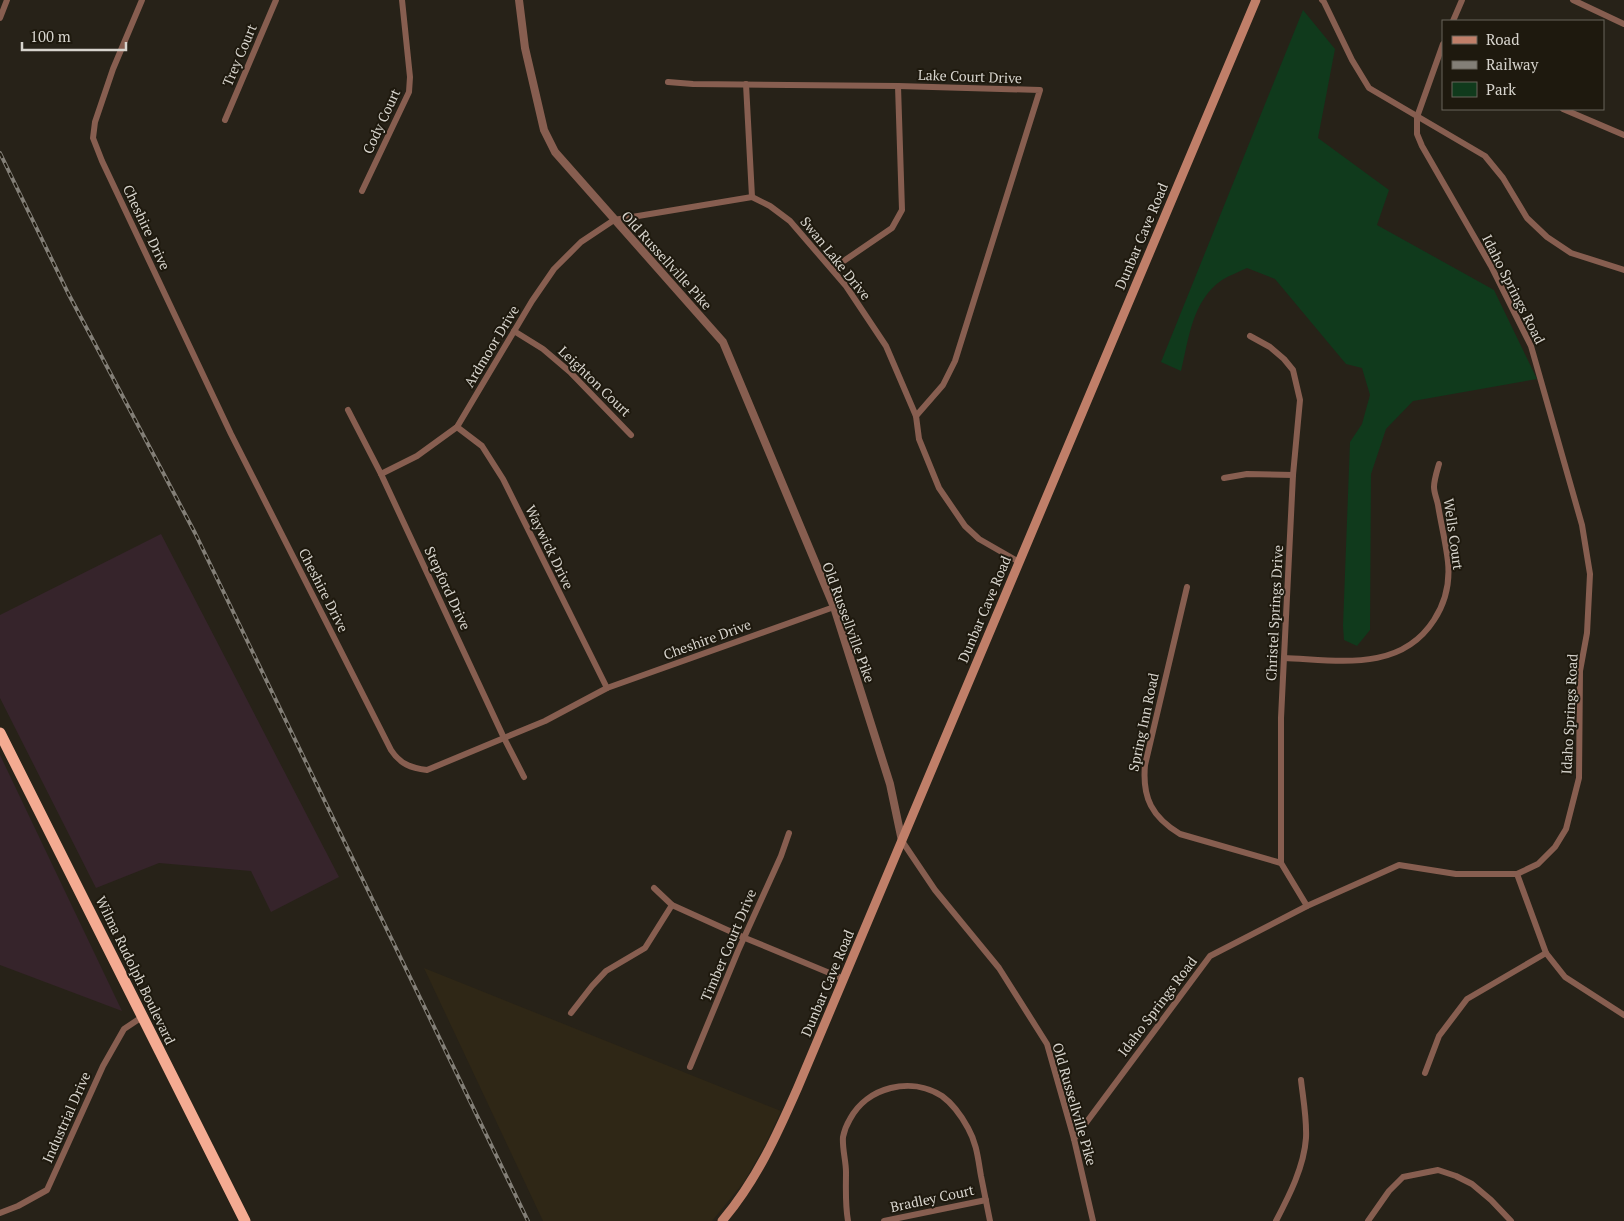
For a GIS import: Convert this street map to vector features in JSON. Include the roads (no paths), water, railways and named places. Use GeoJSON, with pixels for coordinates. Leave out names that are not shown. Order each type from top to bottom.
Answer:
{"type":"FeatureCollection","features":[{"type":"Feature","properties":{"kind":"highway","name":"Wilma Rudolph Boulevard"},"geometry":{"type":"LineString","coordinates":[[0,733],[245,1221]]}},
{"type":"Feature","properties":{"kind":"main road","name":"Dunbar Cave Road"},"geometry":{"type":"LineString","coordinates":[[722,1221],[748,1187],[768,1152],[844,979],[1256,0]]}},
{"type":"Feature","properties":{"kind":"street"},"geometry":{"type":"LineString","coordinates":[[0,18],[7,0]]}},
{"type":"Feature","properties":{"kind":"street","name":"Cheshire Drive"},"geometry":{"type":"LineString","coordinates":[[142,0],[113,69],[95,122],[93,138],[102,161],[231,434],[386,742],[397,759],[411,768],[427,770],[545,721],[606,688],[834,607]]}},
{"type":"Feature","properties":{"kind":"street","name":"Trey Court"},"geometry":{"type":"LineString","coordinates":[[225,120],[276,0]]}},
{"type":"Feature","properties":{"kind":"street","name":"Cody Court"},"geometry":{"type":"LineString","coordinates":[[362,190],[409,92],[410,77],[402,0]]}},
{"type":"Feature","properties":{"kind":"street","name":"Old Russellville Pike"},"geometry":{"type":"LineString","coordinates":[[519,0],[525,48],[544,130],[555,152],[723,342],[834,607],[890,784],[902,841],[930,884],[999,968],[1047,1044],[1074,1139],[1093,1221]]}},
{"type":"Feature","properties":{"kind":"street"},"geometry":{"type":"LineString","coordinates":[[1453,20],[1462,0]]}},
{"type":"Feature","properties":{"kind":"street"},"geometry":{"type":"LineString","coordinates":[[1573,0],[1624,24]]}},
{"type":"Feature","properties":{"kind":"street"},"geometry":{"type":"LineString","coordinates":[[1324,1],[1352,60],[1369,88],[1485,156],[1503,178],[1527,218],[1547,237],[1571,253],[1624,270]]}},
{"type":"Feature","properties":{"kind":"street","name":"Idaho Springs Road"},"geometry":{"type":"LineString","coordinates":[[1074,1139],[1210,956],[1307,906],[1399,865],[1456,874],[1517,874],[1538,864],[1555,847],[1566,828],[1579,778],[1580,671],[1587,633],[1590,574],[1582,525],[1531,346],[1490,266],[1417,134],[1417,116],[1441,55]]}},
{"type":"Feature","properties":{"kind":"street","name":"Lake Court Drive"},"geometry":{"type":"LineString","coordinates":[[668,82],[1040,90],[955,361],[943,385],[916,416]]}},
{"type":"Feature","properties":{"kind":"street"},"geometry":{"type":"LineString","coordinates":[[614,220],[752,197],[746,84]]}},
{"type":"Feature","properties":{"kind":"street"},"geometry":{"type":"LineString","coordinates":[[832,269],[892,228],[902,210],[898,86]]}},
{"type":"Feature","properties":{"kind":"street"},"geometry":{"type":"LineString","coordinates":[[1565,110],[1624,136]]}},
{"type":"Feature","properties":{"kind":"street","name":"Swan Lake Drive"},"geometry":{"type":"LineString","coordinates":[[752,197],[770,206],[790,221],[846,286],[886,346],[916,416],[919,438],[939,488],[965,526],[979,539],[1019,562]]}},
{"type":"Feature","properties":{"kind":"street","name":"Ardmoor Drive"},"geometry":{"type":"LineString","coordinates":[[381,474],[417,456],[457,427],[514,331],[554,269],[581,242],[614,220]]}},
{"type":"Feature","properties":{"kind":"street","name":"Leighton Court"},"geometry":{"type":"LineString","coordinates":[[514,331],[543,349],[570,372],[631,435]]}},
{"type":"Feature","properties":{"kind":"street","name":"Christel Springs Drive"},"geometry":{"type":"LineString","coordinates":[[1250,336],[1270,347],[1293,370],[1300,400],[1293,475],[1281,718],[1281,863]]}},
{"type":"Feature","properties":{"kind":"street","name":"Stepford Drive"},"geometry":{"type":"LineString","coordinates":[[348,410],[381,474],[524,777]]}},
{"type":"Feature","properties":{"kind":"street","name":"Waywick Drive"},"geometry":{"type":"LineString","coordinates":[[457,427],[482,446],[503,479],[606,688]]}},
{"type":"Feature","properties":{"kind":"street","name":"Wells Court"},"geometry":{"type":"LineString","coordinates":[[1284,658],[1332,662],[1373,659],[1404,649],[1430,626],[1438,613],[1448,586],[1448,563],[1434,486],[1439,464]]}},
{"type":"Feature","properties":{"kind":"street"},"geometry":{"type":"LineString","coordinates":[[1224,478],[1247,474],[1293,475]]}},
{"type":"Feature","properties":{"kind":"street","name":"Spring Inn Road"},"geometry":{"type":"LineString","coordinates":[[1187,587],[1144,765],[1143,782],[1149,804],[1168,827],[1180,834],[1281,863]]}},
{"type":"Feature","properties":{"kind":"street","name":"Timber Court Drive"},"geometry":{"type":"LineString","coordinates":[[690,1067],[789,833]]}},
{"type":"Feature","properties":{"kind":"street"},"geometry":{"type":"LineString","coordinates":[[1281,863],[1307,906]]}},
{"type":"Feature","properties":{"kind":"street"},"geometry":{"type":"LineString","coordinates":[[1517,874],[1546,953],[1565,977],[1624,1015]]}},
{"type":"Feature","properties":{"kind":"street"},"geometry":{"type":"LineString","coordinates":[[654,888],[672,905],[844,979]]}},
{"type":"Feature","properties":{"kind":"street"},"geometry":{"type":"LineString","coordinates":[[570,1013],[606,971],[645,948],[672,905]]}},
{"type":"Feature","properties":{"kind":"street"},"geometry":{"type":"LineString","coordinates":[[1425,1073],[1439,1036],[1467,999],[1546,953]]}},
{"type":"Feature","properties":{"kind":"street","name":"Industrial Drive"},"geometry":{"type":"LineString","coordinates":[[0,1213],[18,1206],[47,1190],[103,1066],[124,1029],[142,1017]]}},
{"type":"Feature","properties":{"kind":"street"},"geometry":{"type":"LineString","coordinates":[[1276,1221],[1295,1182],[1304,1151],[1306,1137],[1301,1080]]}},
{"type":"Feature","properties":{"kind":"street"},"geometry":{"type":"LineString","coordinates":[[848,1221],[845,1204],[846,1172],[843,1138],[849,1120],[858,1107],[872,1095],[888,1088],[911,1086],[928,1089],[942,1097],[955,1108],[969,1129],[977,1149],[990,1221]]}},
{"type":"Feature","properties":{"kind":"street"},"geometry":{"type":"LineString","coordinates":[[1368,1221],[1389,1191],[1403,1177],[1438,1170],[1472,1184],[1511,1221]]}},
{"type":"Feature","properties":{"kind":"street","name":"Bradley Court"},"geometry":{"type":"LineString","coordinates":[[884,1221],[986,1200]]}},
{"type":"Feature","properties":{"kind":"railway"},"geometry":{"type":"LineString","coordinates":[[0,153],[68,293],[195,533],[528,1221]]}}]}
